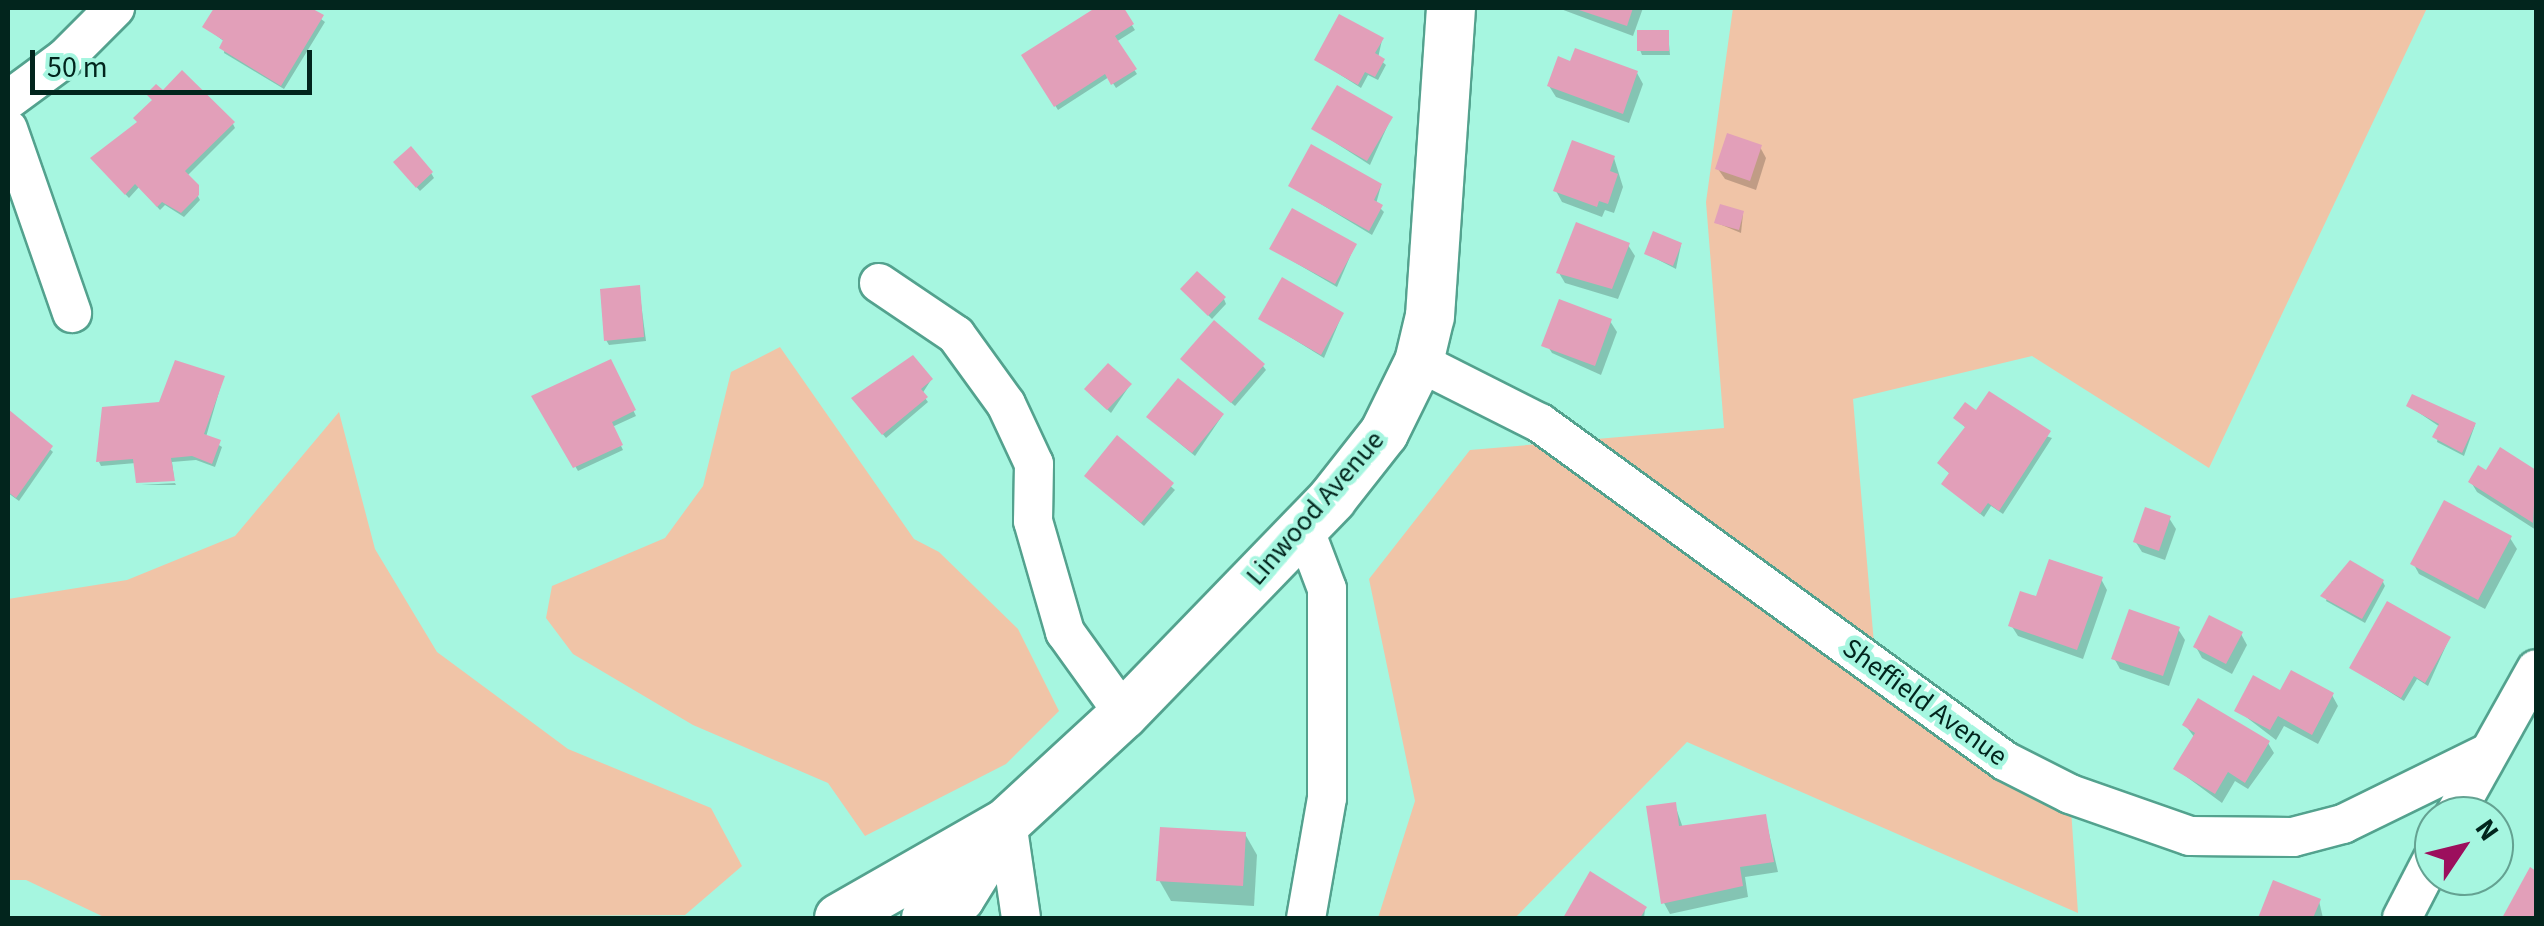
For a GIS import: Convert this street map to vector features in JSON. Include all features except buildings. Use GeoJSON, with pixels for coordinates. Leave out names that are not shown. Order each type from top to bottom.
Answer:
{"type":"FeatureCollection","features":[{"type":"Feature","properties":{"kind":"main road","name":"Linwood Avenue"},"geometry":{"type":"LineString","coordinates":[[1008,822],[1124,714],[1304,528],[1384,433],[1420,362],[1438,254],[1452,8]]}},
{"type":"Feature","properties":{"kind":"main road"},"geometry":{"type":"LineString","coordinates":[[840,918],[1008,822]]}},
{"type":"Feature","properties":{"kind":"main road"},"geometry":{"type":"LineString","coordinates":[[926,918],[960,898],[1008,822]]}},
{"type":"Feature","properties":{"kind":"street"},"geometry":{"type":"LineString","coordinates":[[8,100],[64,58],[116,8]]}},
{"type":"Feature","properties":{"kind":"street"},"geometry":{"type":"LineString","coordinates":[[8,129],[72,313]]}},
{"type":"Feature","properties":{"kind":"street"},"geometry":{"type":"LineString","coordinates":[[879,282],[956,335],[1006,404],[1034,464],[1034,522],[1065,632],[1124,714]]}},
{"type":"Feature","properties":{"kind":"street","name":"Sheffield Avenue"},"geometry":{"type":"LineString","coordinates":[[1420,362],[1540,424],[2005,761],[2070,794],[2190,836],[2293,837],[2343,824],[2484,755]]}},
{"type":"Feature","properties":{"kind":"street"},"geometry":{"type":"LineString","coordinates":[[1304,528],[1326,590],[1327,798],[1306,918]]}},
{"type":"Feature","properties":{"kind":"street"},"geometry":{"type":"LineString","coordinates":[[2464,796],[2536,670]]}},
{"type":"Feature","properties":{"kind":"street"},"geometry":{"type":"LineString","coordinates":[[1008,822],[1020,918]]}},
{"type":"Feature","properties":{"kind":"street"},"geometry":{"type":"LineString","coordinates":[[2402,918],[2414,895]]}},
{"type":"Feature","properties":{"kind":"shaded area"},"geometry":{"type":"Polygon","coordinates":[[[1733,8],[2427,8],[2209,468],[2032,356],[1853,399],[1876,667],[2070,794],[2078,913],[1687,742],[1515,918],[1378,918],[1415,801],[1369,579],[1470,450],[1724,428],[1706,202],[1733,8]]]}},
{"type":"Feature","properties":{"kind":"shaded area"},"geometry":{"type":"Polygon","coordinates":[[[780,347],[914,539],[939,552],[1018,629],[1059,711],[1006,764],[865,836],[828,783],[693,725],[573,654],[546,618],[552,586],[665,538],[703,486],[731,372],[780,347]]]}},
{"type":"Feature","properties":{"kind":"shaded area"},"geometry":{"type":"Polygon","coordinates":[[[339,412],[375,549],[437,652],[568,749],[711,808],[742,866],[685,915],[106,918],[26,880],[8,880],[8,599],[127,580],[235,536],[339,412]]]}}]}
